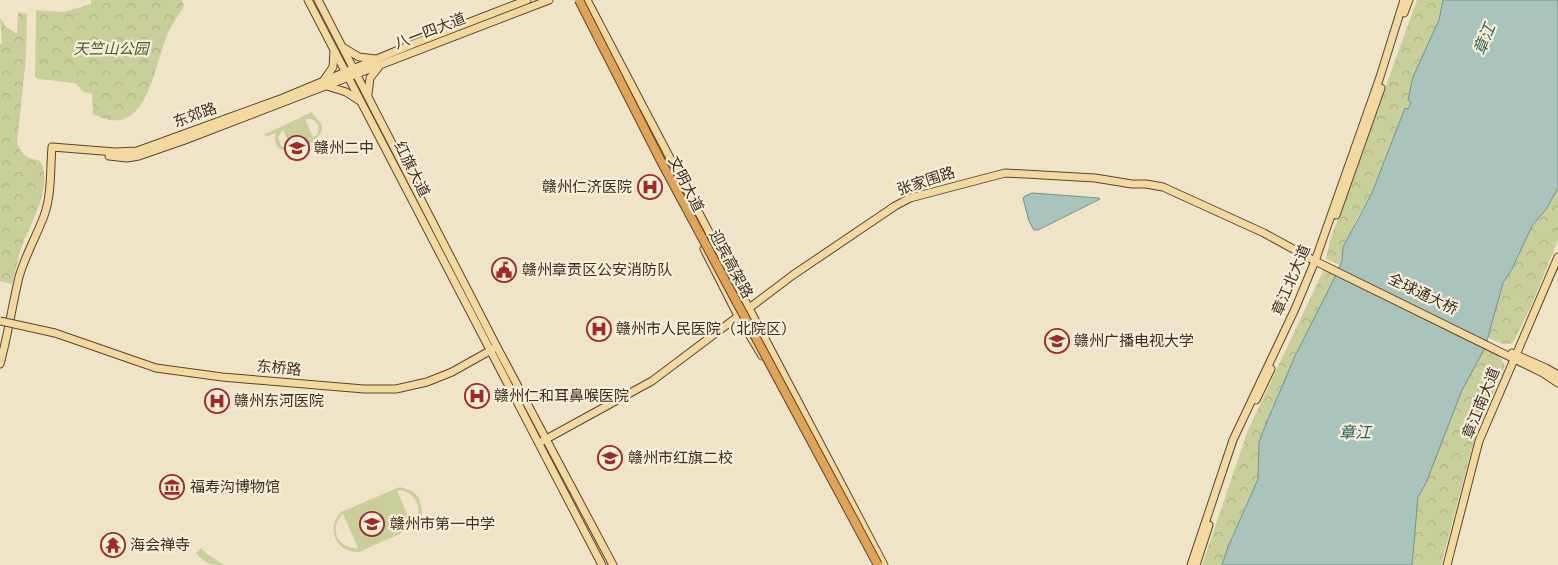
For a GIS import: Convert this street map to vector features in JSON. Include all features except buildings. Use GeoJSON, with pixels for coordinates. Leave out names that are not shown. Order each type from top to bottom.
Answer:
{"type":"FeatureCollection","features":[{"type":"Feature","properties":{"kind":"highway","name":"迎宾高架路"},"geometry":{"type":"LineString","coordinates":[[577,0],[879,565]]}},
{"type":"Feature","properties":{"kind":"highway","name":"迎宾高架路"},"geometry":{"type":"LineString","coordinates":[[583,0],[879,565]]}},
{"type":"Feature","properties":{"kind":"main road","name":"红旗大道"},"geometry":{"type":"LineString","coordinates":[[308,0],[494,348]]}},
{"type":"Feature","properties":{"kind":"main road","name":"红旗大道"},"geometry":{"type":"LineString","coordinates":[[318,0],[371,101],[494,348]]}},
{"type":"Feature","properties":{"kind":"main road","name":"八一四大道"},"geometry":{"type":"LineString","coordinates":[[348,75],[527,0]]}},
{"type":"Feature","properties":{"kind":"main road","name":"八一四大道"},"geometry":{"type":"LineString","coordinates":[[383,61],[549,0]]}},
{"type":"Feature","properties":{"kind":"main road","name":"文明大道"},"geometry":{"type":"LineString","coordinates":[[577,0],[738,316],[804,429],[874,565]]}},
{"type":"Feature","properties":{"kind":"main road","name":"文明大道"},"geometry":{"type":"LineString","coordinates":[[587,0],[884,565]]}},
{"type":"Feature","properties":{"kind":"main road","name":"章江北大道"},"geometry":{"type":"LineString","coordinates":[[1191,565],[1232,440],[1320,261],[1404,0]]}},
{"type":"Feature","properties":{"kind":"main road","name":"章江北大道"},"geometry":{"type":"LineString","coordinates":[[1196,565],[1237,442],[1320,261],[1367,130],[1409,0]]}},
{"type":"Feature","properties":{"kind":"main road"},"geometry":{"type":"LineString","coordinates":[[331,44],[334,51],[334,63],[325,83],[346,92],[362,102]]}},
{"type":"Feature","properties":{"kind":"main road"},"geometry":{"type":"LineString","coordinates":[[341,44],[359,57],[383,61],[369,80],[368,91],[371,101]]}},
{"type":"Feature","properties":{"kind":"main road","name":"东郊路"},"geometry":{"type":"LineString","coordinates":[[0,364],[7,340],[19,278],[36,231],[44,216],[48,201],[52,149],[137,151],[348,75]]}},
{"type":"Feature","properties":{"kind":"main road","name":"张家围路"},"geometry":{"type":"LineString","coordinates":[[539,443],[652,381],[748,308],[895,206],[910,198],[977,179],[1005,173],[1094,178],[1163,187],[1320,261]]}},
{"type":"Feature","properties":{"kind":"main road","name":"章江南大道"},"geometry":{"type":"LineString","coordinates":[[1451,565],[1483,442],[1558,257]]}},
{"type":"Feature","properties":{"kind":"main road","name":"全球通大桥"},"geometry":{"type":"LineString","coordinates":[[1320,261],[1517,358]]}},
{"type":"Feature","properties":{"kind":"main road","name":"章江南大道"},"geometry":{"type":"LineString","coordinates":[[1447,565],[1479,442],[1558,268]]}},
{"type":"Feature","properties":{"kind":"main road","name":"东桥路"},"geometry":{"type":"LineString","coordinates":[[0,321],[55,333],[156,368],[222,377],[364,389],[396,389],[427,382],[452,372],[494,348]]}},
{"type":"Feature","properties":{"kind":"main road"},"geometry":{"type":"LineString","coordinates":[[494,348],[547,439],[613,565]]}},
{"type":"Feature","properties":{"kind":"main road"},"geometry":{"type":"LineString","coordinates":[[494,348],[539,443],[602,565]]}},
{"type":"Feature","properties":{"kind":"main road"},"geometry":{"type":"LineString","coordinates":[[1517,358],[1558,375]]}},
{"type":"Feature","properties":{"kind":"main road"},"geometry":{"type":"LineString","coordinates":[[1517,358],[1558,382]]}},
{"type":"Feature","properties":{"kind":"green space","name":"天竺山公园"},"geometry":{"type":"Polygon","coordinates":[[[91,0],[182,0],[184,6],[168,33],[146,97],[137,110],[126,118],[111,120],[93,114],[92,94],[84,92],[75,83],[38,79],[35,77],[36,10],[64,12],[91,4],[91,0]]]}},
{"type":"Feature","properties":{"kind":"green space"},"geometry":{"type":"Polygon","coordinates":[[[1417,0],[1443,0],[1439,20],[1413,77],[1411,102],[1408,109],[1405,108],[1372,193],[1357,218],[1342,254],[1340,265],[1326,259],[1330,240],[1417,0]]]}},
{"type":"Feature","properties":{"kind":"green space"},"geometry":{"type":"Polygon","coordinates":[[[18,12],[27,14],[26,57],[17,143],[26,156],[40,161],[44,170],[45,180],[40,202],[21,248],[12,284],[0,281],[0,44],[2,43],[0,18],[6,27],[17,34],[18,12]]]}},
{"type":"Feature","properties":{"kind":"green space"},"geometry":{"type":"Polygon","coordinates":[[[312,112],[322,127],[320,134],[315,140],[297,150],[288,151],[281,149],[276,143],[275,133],[266,137],[265,134],[312,112]],[[305,119],[313,137],[291,147],[283,130],[278,137],[281,146],[292,148],[317,135],[317,123],[305,119]]]}},
{"type":"Feature","properties":{"kind":"green space"},"geometry":{"type":"Polygon","coordinates":[[[1558,188],[1558,240],[1532,304],[1513,343],[1503,344],[1497,342],[1488,337],[1503,283],[1512,269],[1532,226],[1547,208],[1558,188]]]}},
{"type":"Feature","properties":{"kind":"green space"},"geometry":{"type":"Polygon","coordinates":[[[1324,269],[1336,275],[1295,356],[1259,442],[1258,479],[1222,565],[1202,565],[1248,430],[1324,269]]]}},
{"type":"Feature","properties":{"kind":"green space"},"geometry":{"type":"Polygon","coordinates":[[[1485,348],[1499,354],[1505,366],[1475,437],[1441,565],[1412,565],[1418,497],[1426,483],[1462,390],[1485,348]]]}},
{"type":"Feature","properties":{"kind":"green space"},"geometry":{"type":"Polygon","coordinates":[[[400,487],[412,491],[419,498],[422,511],[420,520],[413,528],[359,552],[344,548],[335,538],[334,525],[336,518],[341,512],[400,487]],[[400,490],[397,491],[412,525],[418,514],[418,504],[411,495],[400,490]],[[343,514],[336,525],[337,537],[345,545],[358,548],[343,514]]]}},
{"type":"Feature","properties":{"kind":"green space"},"geometry":{"type":"Polygon","coordinates":[[[201,548],[224,565],[205,562],[196,553],[201,548]]]}},
{"type":"Feature","properties":{"kind":"water","name":"章江"},"geometry":{"type":"Polygon","coordinates":[[[1443,0],[1558,0],[1558,188],[1547,208],[1532,226],[1512,269],[1503,283],[1485,348],[1462,390],[1426,483],[1418,497],[1412,565],[1222,565],[1258,479],[1259,442],[1266,424],[1295,356],[1336,275],[1342,261],[1343,247],[1372,193],[1405,108],[1408,109],[1411,103],[1408,100],[1413,77],[1439,20],[1443,0]]]}},
{"type":"Feature","properties":{"kind":"water"},"geometry":{"type":"Polygon","coordinates":[[[1032,193],[1100,199],[1038,230],[1034,230],[1029,221],[1023,198],[1032,193]]]}},
{"type":"Feature","properties":{"kind":"place","name":"赣州二中"},"geometry":{"type":"Point","coordinates":[297,148]}},
{"type":"Feature","properties":{"kind":"place","name":"赣州仁济医院"},"geometry":{"type":"Point","coordinates":[650,187]}},
{"type":"Feature","properties":{"kind":"place","name":"赣州章贡区公安消防队"},"geometry":{"type":"Point","coordinates":[504,270]}},
{"type":"Feature","properties":{"kind":"place","name":"赣州市人民医院（北院区）"},"geometry":{"type":"Point","coordinates":[599,329]}},
{"type":"Feature","properties":{"kind":"place","name":"赣州广播电视大学"},"geometry":{"type":"Point","coordinates":[1057,341]}},
{"type":"Feature","properties":{"kind":"place","name":"赣州仁和耳鼻喉医院"},"geometry":{"type":"Point","coordinates":[477,396]}},
{"type":"Feature","properties":{"kind":"place","name":"赣州东河医院"},"geometry":{"type":"Point","coordinates":[217,401]}},
{"type":"Feature","properties":{"kind":"place","name":"赣州市红旗二校"},"geometry":{"type":"Point","coordinates":[610,458]}},
{"type":"Feature","properties":{"kind":"place","name":"福寿沟博物馆"},"geometry":{"type":"Point","coordinates":[172,487]}},
{"type":"Feature","properties":{"kind":"place","name":"赣州市第一中学"},"geometry":{"type":"Point","coordinates":[372,524]}},
{"type":"Feature","properties":{"kind":"place","name":"海会禅寺"},"geometry":{"type":"Point","coordinates":[113,545]}}]}
